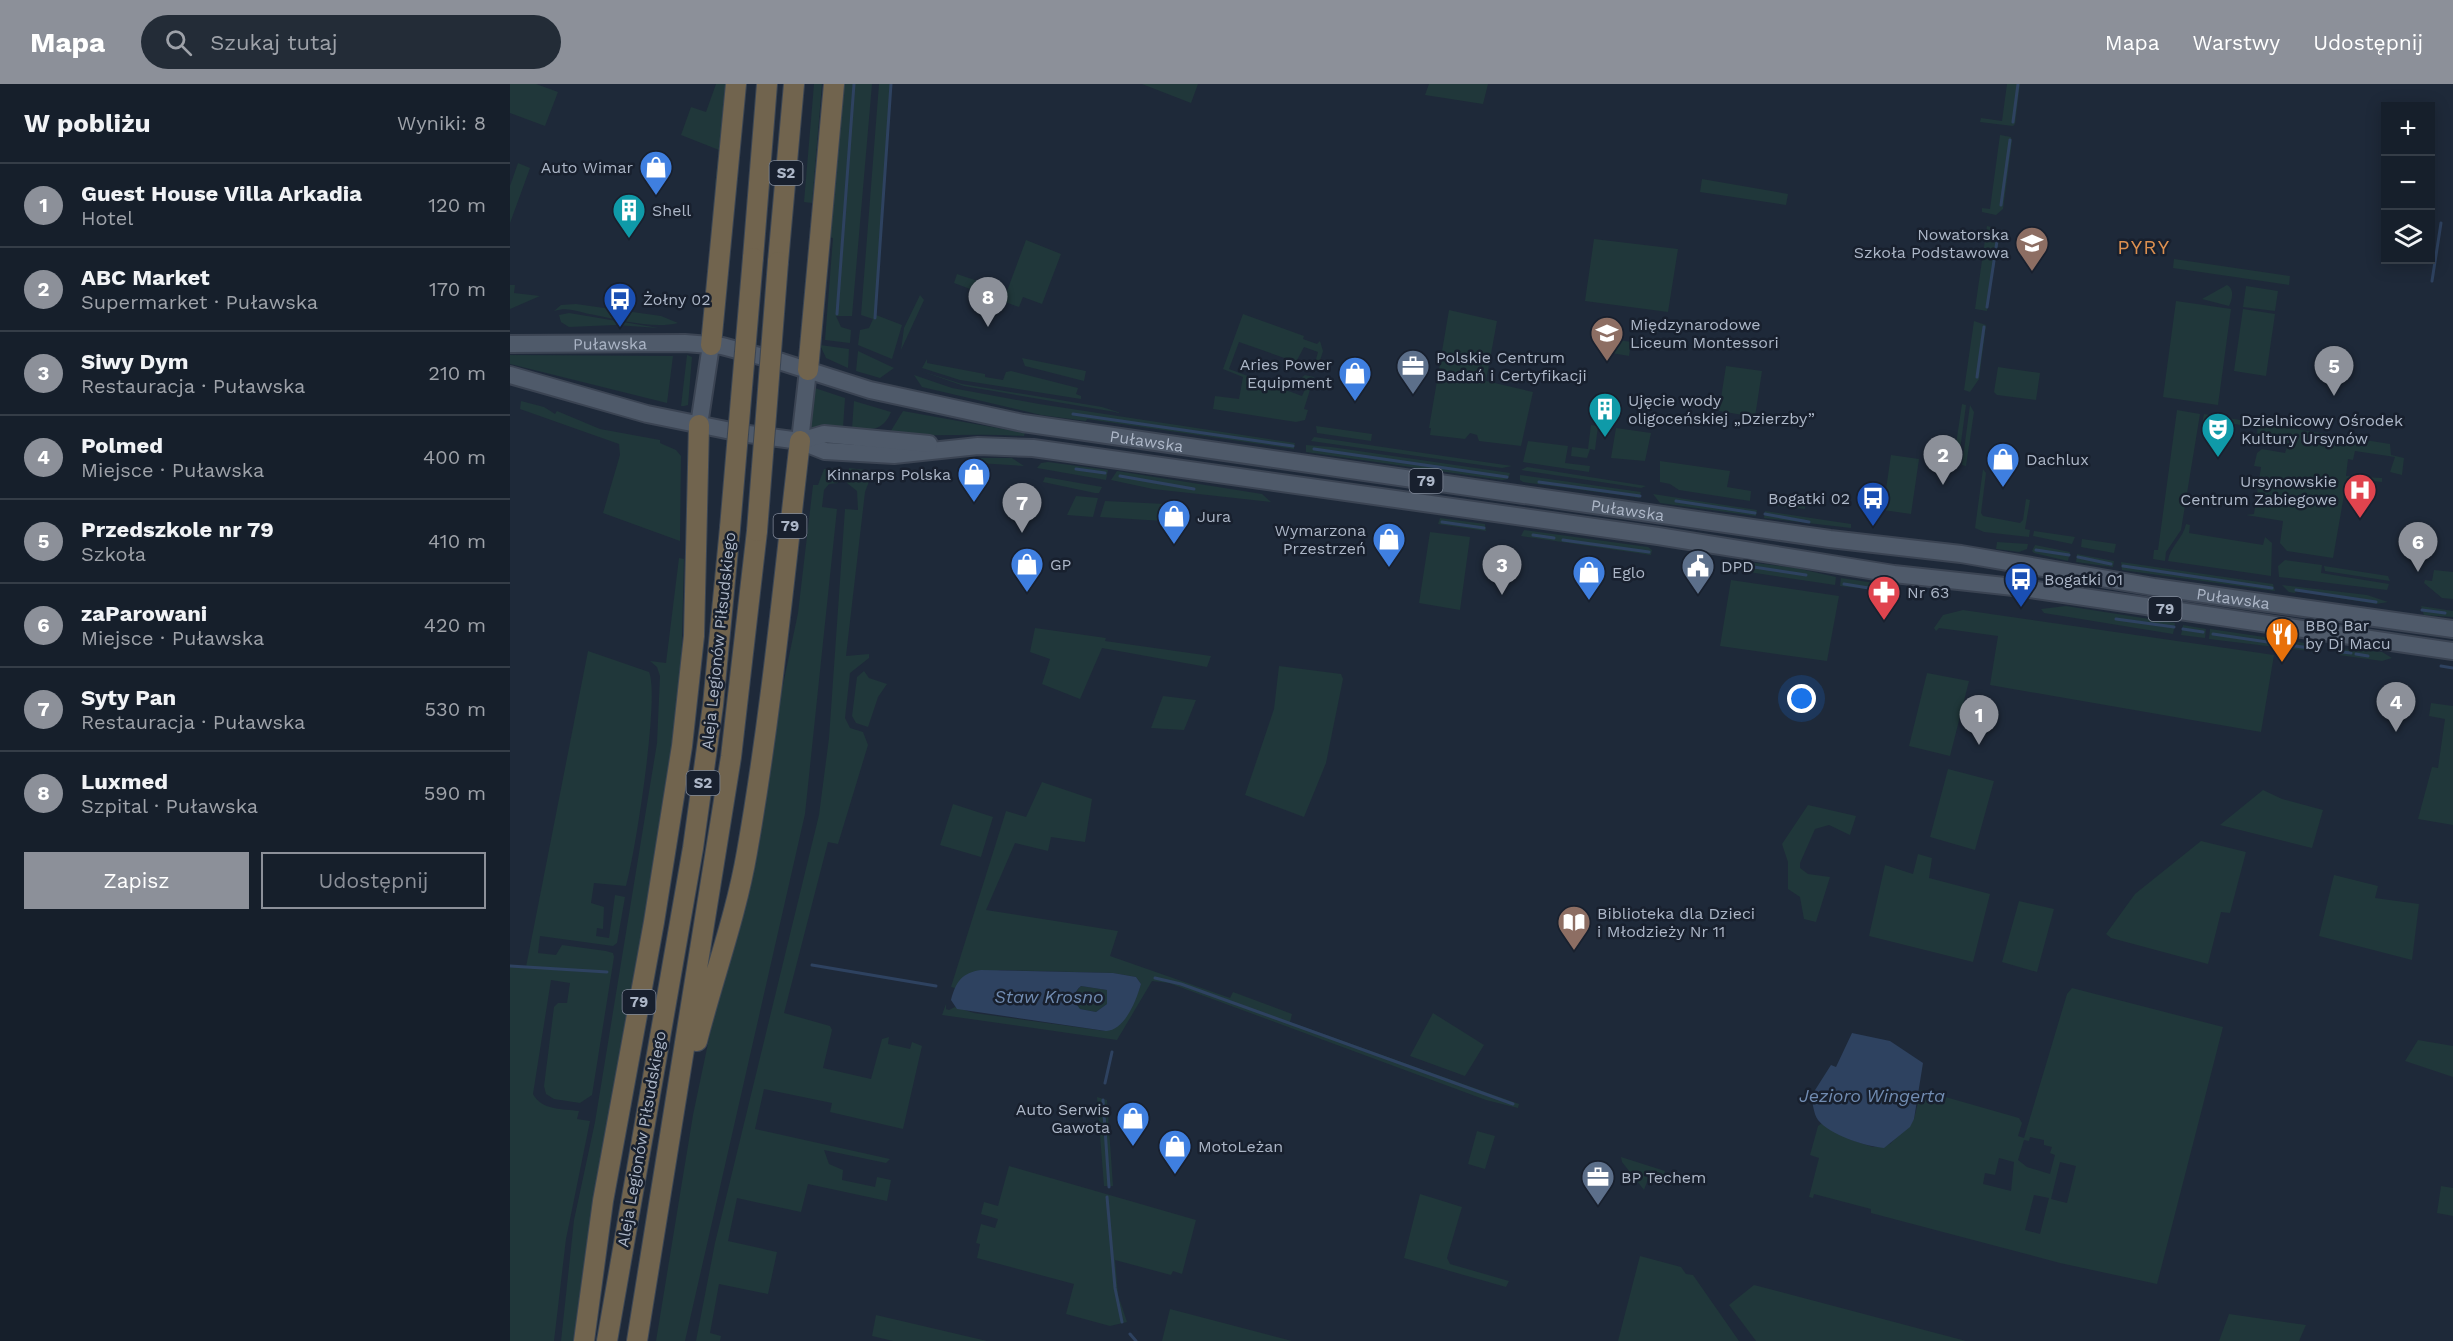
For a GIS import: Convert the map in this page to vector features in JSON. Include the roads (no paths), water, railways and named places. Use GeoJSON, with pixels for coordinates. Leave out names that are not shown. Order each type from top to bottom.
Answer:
{"type":"FeatureCollection","features":[{"type":"Feature","properties":{"kind":"highway"},"geometry":{"type":"LineString","coordinates":[[711,345],[736,84]]}},
{"type":"Feature","properties":{"kind":"highway","name":"Aleja Legionów Piłsudskiego"},"geometry":{"type":"LineString","coordinates":[[607,1341],[695,837],[713,705],[768,84]]}},
{"type":"Feature","properties":{"kind":"highway","name":"Aleja Legionów Piłsudskiego"},"geometry":{"type":"LineString","coordinates":[[637,1341],[730,757],[757,531],[794,84]]}},
{"type":"Feature","properties":{"kind":"highway"},"geometry":{"type":"LineString","coordinates":[[808,370],[834,84]]}},
{"type":"Feature","properties":{"kind":"highway","name":"79"},"geometry":{"type":"LineString","coordinates":[[584,1341],[601,1212],[654,922],[682,746],[694,636],[699,425]]}},
{"type":"Feature","properties":{"kind":"highway","name":"79"},"geometry":{"type":"LineString","coordinates":[[671,1127],[729,930],[747,853],[779,622],[800,441]]}},
{"type":"Feature","properties":{"kind":"main road","name":"Puławska"},"geometry":{"type":"LineString","coordinates":[[510,344],[711,345]]}},
{"type":"Feature","properties":{"kind":"main road","name":"79"},"geometry":{"type":"LineString","coordinates":[[699,425],[711,345],[808,370]]}},
{"type":"Feature","properties":{"kind":"main road","name":"Puławska"},"geometry":{"type":"LineString","coordinates":[[808,370],[870,390],[1023,423],[1809,537],[1961,554],[2154,586],[2453,629]]}},
{"type":"Feature","properties":{"kind":"main road"},"geometry":{"type":"LineString","coordinates":[[510,375],[614,406],[699,425],[800,441],[808,370]]}},
{"type":"Feature","properties":{"kind":"main road","name":"Puławska"},"geometry":{"type":"LineString","coordinates":[[800,441],[824,434],[966,447],[1034,448],[1658,536],[1932,579],[2023,588],[2453,651]]}},
{"type":"Feature","properties":{"kind":"main road"},"geometry":{"type":"LineString","coordinates":[[1932,579],[1942,552]]}},
{"type":"Feature","properties":{"kind":"main road"},"geometry":{"type":"LineString","coordinates":[[1950,581],[1961,554]]}},
{"type":"Feature","properties":{"kind":"water","name":"Staw Krosno"},"geometry":{"type":"Polygon","coordinates":[[[981,970],[1113,973],[1136,977],[1141,984],[1129,1014],[1119,1026],[1106,1031],[957,1009],[951,1000],[955,988],[964,976],[981,970]],[[1081,986],[1075,994],[1076,1003],[1080,1009],[1096,1012],[1107,1004],[1107,990],[1081,986]]]}},
{"type":"Feature","properties":{"kind":"water","name":"Jezioro Wingerta"},"geometry":{"type":"Polygon","coordinates":[[[1852,1033],[1890,1041],[1923,1063],[1914,1119],[1910,1127],[1884,1148],[1858,1142],[1831,1130],[1818,1120],[1810,1098],[1831,1065],[1836,1067],[1852,1033]]]}},
{"type":"Feature","properties":{"kind":"waterway"},"geometry":{"type":"LineString","coordinates":[[837,314],[854,84]]}},
{"type":"Feature","properties":{"kind":"waterway"},"geometry":{"type":"LineString","coordinates":[[875,318],[891,84]]}},
{"type":"Feature","properties":{"kind":"waterway"},"geometry":{"type":"LineString","coordinates":[[2013,122],[2018,84]]}},
{"type":"Feature","properties":{"kind":"waterway"},"geometry":{"type":"LineString","coordinates":[[2001,205],[2010,140]]}},
{"type":"Feature","properties":{"kind":"waterway"},"geometry":{"type":"LineString","coordinates":[[2432,281],[2441,223]]}},
{"type":"Feature","properties":{"kind":"waterway"},"geometry":{"type":"LineString","coordinates":[[1987,307],[1997,241]]}},
{"type":"Feature","properties":{"kind":"waterway"},"geometry":{"type":"LineString","coordinates":[[1977,377],[1984,327]]}},
{"type":"Feature","properties":{"kind":"waterway"},"geometry":{"type":"LineString","coordinates":[[1073,414],[1293,446]]}},
{"type":"Feature","properties":{"kind":"waterway"},"geometry":{"type":"LineString","coordinates":[[1314,449],[1507,477]]}},
{"type":"Feature","properties":{"kind":"waterway"},"geometry":{"type":"LineString","coordinates":[[1076,469],[1105,473]]}},
{"type":"Feature","properties":{"kind":"waterway"},"geometry":{"type":"LineString","coordinates":[[1120,476],[1194,489]]}},
{"type":"Feature","properties":{"kind":"waterway"},"geometry":{"type":"LineString","coordinates":[[1539,482],[1640,496]]}},
{"type":"Feature","properties":{"kind":"waterway"},"geometry":{"type":"LineString","coordinates":[[1676,501],[1755,513]]}},
{"type":"Feature","properties":{"kind":"waterway"},"geometry":{"type":"LineString","coordinates":[[1765,514],[1809,522]]}},
{"type":"Feature","properties":{"kind":"waterway"},"geometry":{"type":"LineString","coordinates":[[1442,522],[1484,528]]}},
{"type":"Feature","properties":{"kind":"waterway"},"geometry":{"type":"LineString","coordinates":[[1533,535],[1554,538]]}},
{"type":"Feature","properties":{"kind":"waterway"},"geometry":{"type":"LineString","coordinates":[[1563,540],[1649,552]]}},
{"type":"Feature","properties":{"kind":"waterway"},"geometry":{"type":"LineString","coordinates":[[2036,550],[2069,555]]}},
{"type":"Feature","properties":{"kind":"waterway"},"geometry":{"type":"LineString","coordinates":[[2078,557],[2111,564]]}},
{"type":"Feature","properties":{"kind":"waterway"},"geometry":{"type":"LineString","coordinates":[[1747,566],[1806,575]]}},
{"type":"Feature","properties":{"kind":"waterway"},"geometry":{"type":"LineString","coordinates":[[2123,566],[2272,588]]}},
{"type":"Feature","properties":{"kind":"waterway"},"geometry":{"type":"LineString","coordinates":[[1844,584],[1875,589]]}},
{"type":"Feature","properties":{"kind":"waterway"},"geometry":{"type":"LineString","coordinates":[[2296,590],[2376,602]]}},
{"type":"Feature","properties":{"kind":"waterway"},"geometry":{"type":"LineString","coordinates":[[2422,610],[2445,613]]}},
{"type":"Feature","properties":{"kind":"waterway"},"geometry":{"type":"LineString","coordinates":[[2116,619],[2174,627]]}},
{"type":"Feature","properties":{"kind":"waterway"},"geometry":{"type":"LineString","coordinates":[[2183,629],[2203,632]]}},
{"type":"Feature","properties":{"kind":"waterway"},"geometry":{"type":"LineString","coordinates":[[2213,634],[2316,649]]}},
{"type":"Feature","properties":{"kind":"waterway"},"geometry":{"type":"LineString","coordinates":[[2342,652],[2351,653]]}},
{"type":"Feature","properties":{"kind":"waterway"},"geometry":{"type":"LineString","coordinates":[[2356,654],[2368,656]]}},
{"type":"Feature","properties":{"kind":"waterway"},"geometry":{"type":"LineString","coordinates":[[2441,666],[2453,668]]}},
{"type":"Feature","properties":{"kind":"waterway"},"geometry":{"type":"LineString","coordinates":[[812,965],[936,986]]}},
{"type":"Feature","properties":{"kind":"waterway"},"geometry":{"type":"LineString","coordinates":[[510,966],[607,972]]}},
{"type":"Feature","properties":{"kind":"waterway"},"geometry":{"type":"LineString","coordinates":[[1155,978],[1181,984],[1513,1104]]}},
{"type":"Feature","properties":{"kind":"waterway"},"geometry":{"type":"LineString","coordinates":[[1105,1083],[1112,1052]]}},
{"type":"Feature","properties":{"kind":"waterway"},"geometry":{"type":"LineString","coordinates":[[1103,1100],[1109,1187]]}},
{"type":"Feature","properties":{"kind":"waterway"},"geometry":{"type":"LineString","coordinates":[[1107,1197],[1115,1288],[1122,1322]]}},
{"type":"Feature","properties":{"kind":"waterway"},"geometry":{"type":"LineString","coordinates":[[1130,1334],[1136,1341]]}},
{"type":"Feature","properties":{"kind":"place","name":"Auto Wimar"},"geometry":{"type":"Point","coordinates":[656,196]}},
{"type":"Feature","properties":{"kind":"place","name":"Shell"},"geometry":{"type":"Point","coordinates":[629,239]}},
{"type":"Feature","properties":{"kind":"place","name":"Nowatorska Szkoła Podstawowa"},"geometry":{"type":"Point","coordinates":[2032,272]}},
{"type":"Feature","properties":{"kind":"place","name":"Luxmed"},"geometry":{"type":"Point","coordinates":[988,327]}},
{"type":"Feature","properties":{"kind":"place","name":"Żołny 02"},"geometry":{"type":"Point","coordinates":[620,328]}},
{"type":"Feature","properties":{"kind":"place","name":"Międzynarodowe Liceum Montessori"},"geometry":{"type":"Point","coordinates":[1607,362]}},
{"type":"Feature","properties":{"kind":"place","name":"Polskie Centrum Badań i Certyfikacji"},"geometry":{"type":"Point","coordinates":[1413,395]}},
{"type":"Feature","properties":{"kind":"place","name":"Przedszkole nr 79"},"geometry":{"type":"Point","coordinates":[2334,396]}},
{"type":"Feature","properties":{"kind":"place","name":"Aries Power Equipment"},"geometry":{"type":"Point","coordinates":[1355,402]}},
{"type":"Feature","properties":{"kind":"place","name":"Ujęcie wody oligoceńskiej „Dzierzby”"},"geometry":{"type":"Point","coordinates":[1605,438]}},
{"type":"Feature","properties":{"kind":"place","name":"Dzielnicowy Ośrodek Kultury Ursynów"},"geometry":{"type":"Point","coordinates":[2218,458]}},
{"type":"Feature","properties":{"kind":"place","name":"ABC Market"},"geometry":{"type":"Point","coordinates":[1943,485]}},
{"type":"Feature","properties":{"kind":"place","name":"Dachlux"},"geometry":{"type":"Point","coordinates":[2003,488]}},
{"type":"Feature","properties":{"kind":"place","name":"Kinnarps Polska"},"geometry":{"type":"Point","coordinates":[974,503]}},
{"type":"Feature","properties":{"kind":"place","name":"Ursynowskie Centrum Zabiegowe"},"geometry":{"type":"Point","coordinates":[2360,519]}},
{"type":"Feature","properties":{"kind":"place","name":"Bogatki 02"},"geometry":{"type":"Point","coordinates":[1873,527]}},
{"type":"Feature","properties":{"kind":"place","name":"Syty Pan"},"geometry":{"type":"Point","coordinates":[1022,533]}},
{"type":"Feature","properties":{"kind":"place","name":"Jura"},"geometry":{"type":"Point","coordinates":[1174,545]}},
{"type":"Feature","properties":{"kind":"place","name":"Wymarzona Przestrzeń"},"geometry":{"type":"Point","coordinates":[1389,568]}},
{"type":"Feature","properties":{"kind":"place","name":"zaParowani"},"geometry":{"type":"Point","coordinates":[2418,572]}},
{"type":"Feature","properties":{"kind":"place","name":"GP"},"geometry":{"type":"Point","coordinates":[1027,593]}},
{"type":"Feature","properties":{"kind":"place","name":"Siwy Dym"},"geometry":{"type":"Point","coordinates":[1502,595]}},
{"type":"Feature","properties":{"kind":"place","name":"DPD"},"geometry":{"type":"Point","coordinates":[1698,595]}},
{"type":"Feature","properties":{"kind":"place","name":"Eglo"},"geometry":{"type":"Point","coordinates":[1589,601]}},
{"type":"Feature","properties":{"kind":"place","name":"Bogatki 01"},"geometry":{"type":"Point","coordinates":[2021,608]}},
{"type":"Feature","properties":{"kind":"place","name":"Nr 63"},"geometry":{"type":"Point","coordinates":[1884,621]}},
{"type":"Feature","properties":{"kind":"place","name":"BBQ Bar by Dj Macu"},"geometry":{"type":"Point","coordinates":[2282,663]}},
{"type":"Feature","properties":{"kind":"place","name":"Polmed"},"geometry":{"type":"Point","coordinates":[2396,732]}},
{"type":"Feature","properties":{"kind":"place","name":"Guest House Villa Arkadia"},"geometry":{"type":"Point","coordinates":[1979,745]}},
{"type":"Feature","properties":{"kind":"place","name":"Biblioteka dla Dzieci i Młodzieży Nr 11"},"geometry":{"type":"Point","coordinates":[1574,951]}},
{"type":"Feature","properties":{"kind":"place","name":"Auto Serwis Gawota"},"geometry":{"type":"Point","coordinates":[1133,1147]}},
{"type":"Feature","properties":{"kind":"place","name":"MotoLeżan"},"geometry":{"type":"Point","coordinates":[1175,1175]}},
{"type":"Feature","properties":{"kind":"place","name":"BP Techem"},"geometry":{"type":"Point","coordinates":[1598,1206]}},
{"type":"Feature","properties":{"kind":"district","name":"PYRY"},"geometry":{"type":"Point","coordinates":[2144,247]}}]}
